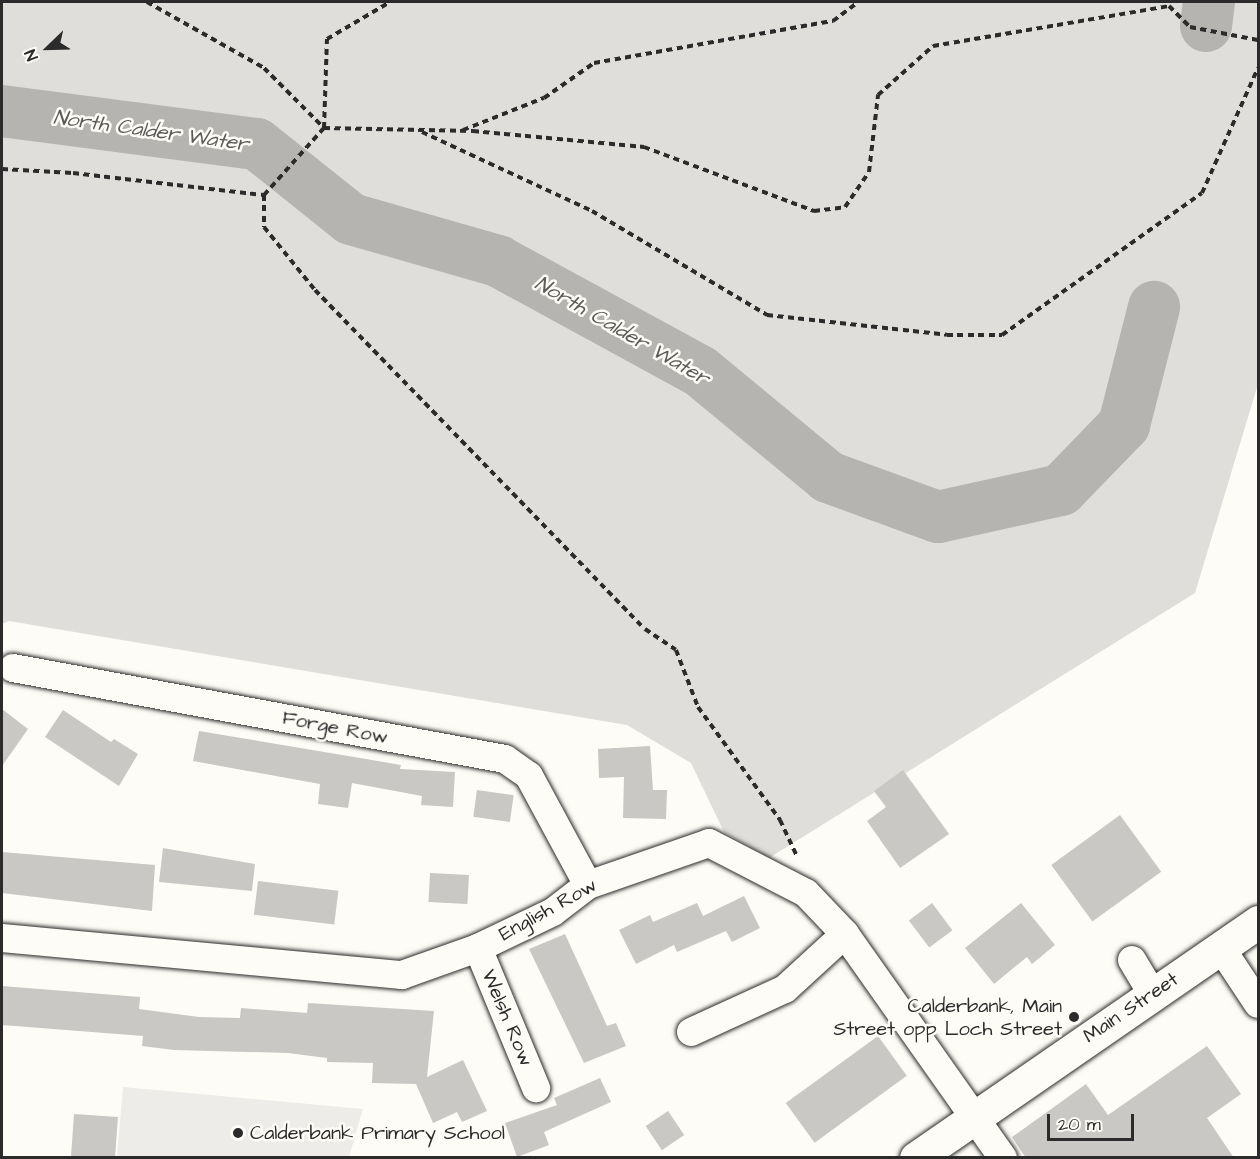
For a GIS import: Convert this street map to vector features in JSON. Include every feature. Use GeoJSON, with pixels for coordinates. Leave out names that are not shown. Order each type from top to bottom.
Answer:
{"type":"FeatureCollection","features":[{"type":"Feature","properties":{"kind":"main road","name":"Main Street"},"geometry":{"type":"LineString","coordinates":[[916,1158],[974,1114],[1258,922]]}},
{"type":"Feature","properties":{"kind":"street","name":"Forge Row"},"geometry":{"type":"LineString","coordinates":[[14,668],[505,759],[529,776],[588,885]]}},
{"type":"Feature","properties":{"kind":"street","name":"English Row"},"geometry":{"type":"LineString","coordinates":[[2,938],[402,975],[478,948],[554,912],[588,885],[709,843],[806,893],[845,934],[1003,1158]]}},
{"type":"Feature","properties":{"kind":"street"},"geometry":{"type":"LineString","coordinates":[[692,1032],[785,989],[845,934]]}},
{"type":"Feature","properties":{"kind":"street","name":"Welsh Row"},"geometry":{"type":"LineString","coordinates":[[478,948],[536,1088]]}},
{"type":"Feature","properties":{"kind":"street"},"geometry":{"type":"LineString","coordinates":[[1221,948],[1258,1004]]}},
{"type":"Feature","properties":{"kind":"street"},"geometry":{"type":"LineString","coordinates":[[1132,960],[1152,993]]}},
{"type":"Feature","properties":{"kind":"path"},"geometry":{"type":"LineString","coordinates":[[147,2],[264,68],[324,128],[460,131],[644,147],[814,211],[845,207],[869,172],[878,95],[933,46],[1169,4],[1190,27],[1258,40]]}},
{"type":"Feature","properties":{"kind":"path"},"geometry":{"type":"LineString","coordinates":[[390,2],[327,39],[324,128],[264,195],[264,227],[315,291],[645,629],[676,650],[698,707],[780,820],[806,893]]}},
{"type":"Feature","properties":{"kind":"path"},"geometry":{"type":"LineString","coordinates":[[460,131],[544,98],[594,63],[833,21],[858,2]]}},
{"type":"Feature","properties":{"kind":"path"},"geometry":{"type":"LineString","coordinates":[[420,131],[592,211],[767,315],[946,335],[1002,335],[1202,194],[1258,68]]}},
{"type":"Feature","properties":{"kind":"path"},"geometry":{"type":"LineString","coordinates":[[2,169],[73,172],[264,195]]}},
{"type":"Feature","properties":{"kind":"shaded area"},"geometry":{"type":"Polygon","coordinates":[[[2,2],[1258,2],[1258,384],[1195,593],[769,858],[724,832],[691,763],[627,725],[9,621],[2,624],[2,2]]]}},
{"type":"Feature","properties":{"kind":"shaded area","name":"Calderbank Primary School"},"geometry":{"type":"Polygon","coordinates":[[[123,1087],[363,1109],[349,1157],[117,1157],[123,1087]]]}},
{"type":"Feature","properties":{"kind":"building"},"geometry":{"type":"Polygon","coordinates":[[[2,709],[28,729],[2,766],[2,709]]]}},
{"type":"Feature","properties":{"kind":"building"},"geometry":{"type":"Polygon","coordinates":[[[63,710],[111,742],[114,739],[138,754],[119,786],[45,737],[63,710]]]}},
{"type":"Feature","properties":{"kind":"building"},"geometry":{"type":"Polygon","coordinates":[[[199,731],[401,765],[400,769],[455,772],[453,807],[421,805],[422,796],[352,783],[348,808],[318,804],[320,784],[193,761],[199,731]]]}},
{"type":"Feature","properties":{"kind":"building"},"geometry":{"type":"Polygon","coordinates":[[[650,746],[653,790],[667,790],[666,819],[623,818],[624,777],[599,778],[598,749],[650,746]]]}},
{"type":"Feature","properties":{"kind":"building"},"geometry":{"type":"Polygon","coordinates":[[[903,770],[949,834],[900,868],[867,821],[886,807],[874,791],[903,770]]]}},
{"type":"Feature","properties":{"kind":"building"},"geometry":{"type":"Polygon","coordinates":[[[477,790],[514,795],[510,822],[473,817],[477,790]]]}},
{"type":"Feature","properties":{"kind":"building"},"geometry":{"type":"Polygon","coordinates":[[[1120,815],[1161,872],[1092,922],[1051,865],[1120,815]]]}},
{"type":"Feature","properties":{"kind":"building"},"geometry":{"type":"Polygon","coordinates":[[[163,848],[255,864],[252,891],[159,882],[163,848]]]}},
{"type":"Feature","properties":{"kind":"building"},"geometry":{"type":"Polygon","coordinates":[[[2,852],[155,865],[152,911],[2,893],[2,852]]]}},
{"type":"Feature","properties":{"kind":"building"},"geometry":{"type":"Polygon","coordinates":[[[430,873],[469,875],[467,904],[428,902],[430,873]]]}},
{"type":"Feature","properties":{"kind":"building"},"geometry":{"type":"Polygon","coordinates":[[[258,881],[338,891],[334,925],[254,915],[258,881]]]}},
{"type":"Feature","properties":{"kind":"building"},"geometry":{"type":"Polygon","coordinates":[[[744,896],[760,928],[732,942],[726,931],[677,952],[674,945],[636,964],[619,930],[650,915],[653,922],[697,903],[703,916],[744,896]]]}},
{"type":"Feature","properties":{"kind":"building"},"geometry":{"type":"Polygon","coordinates":[[[932,903],[952,930],[929,948],[909,920],[932,903]]]}},
{"type":"Feature","properties":{"kind":"building"},"geometry":{"type":"Polygon","coordinates":[[[1021,903],[1055,945],[1032,964],[1027,957],[994,984],[965,948],[1021,903]]]}},
{"type":"Feature","properties":{"kind":"building"},"geometry":{"type":"Polygon","coordinates":[[[565,934],[607,1026],[616,1023],[626,1046],[584,1063],[529,949],[565,934]]]}},
{"type":"Feature","properties":{"kind":"building"},"geometry":{"type":"Polygon","coordinates":[[[2,986],[140,997],[139,1009],[199,1017],[240,1018],[241,1008],[307,1013],[308,1003],[434,1011],[427,1077],[463,1060],[487,1111],[462,1122],[457,1112],[433,1123],[416,1084],[372,1083],[373,1063],[327,1062],[327,1058],[288,1053],[174,1050],[142,1046],[143,1036],[2,1025],[2,986]]]}},
{"type":"Feature","properties":{"kind":"building"},"geometry":{"type":"Polygon","coordinates":[[[878,1036],[907,1076],[815,1143],[786,1103],[878,1036]]]}},
{"type":"Feature","properties":{"kind":"building"},"geometry":{"type":"Polygon","coordinates":[[[1207,1046],[1241,1094],[1207,1118],[1234,1158],[1026,1158],[1012,1137],[1086,1084],[1108,1115],[1207,1046]]]}},
{"type":"Feature","properties":{"kind":"building"},"geometry":{"type":"Polygon","coordinates":[[[600,1078],[611,1102],[544,1132],[549,1145],[517,1157],[505,1123],[557,1105],[554,1098],[600,1078]]]}},
{"type":"Feature","properties":{"kind":"building"},"geometry":{"type":"Polygon","coordinates":[[[668,1111],[684,1135],[662,1150],[646,1126],[668,1111]]]}},
{"type":"Feature","properties":{"kind":"building"},"geometry":{"type":"Polygon","coordinates":[[[74,1114],[118,1117],[115,1158],[71,1158],[74,1114]]]}},
{"type":"Feature","properties":{"kind":"waterway","name":"North Calder Water"},"geometry":{"type":"LineString","coordinates":[[1206,26],[1209,2]]}},
{"type":"Feature","properties":{"kind":"waterway","name":"North Calder Water"},"geometry":{"type":"LineString","coordinates":[[2,111],[257,144],[351,219],[498,261],[700,371],[828,477],[938,517],[1061,490],[1124,425],[1154,307]]}},
{"type":"Feature","properties":{"kind":"place","name":"Calderbank, Main Street opp Loch Street"},"geometry":{"type":"Point","coordinates":[1074,1017]}},
{"type":"Feature","properties":{"kind":"place","name":"Calderbank Primary School"},"geometry":{"type":"Point","coordinates":[238,1133]}}]}
